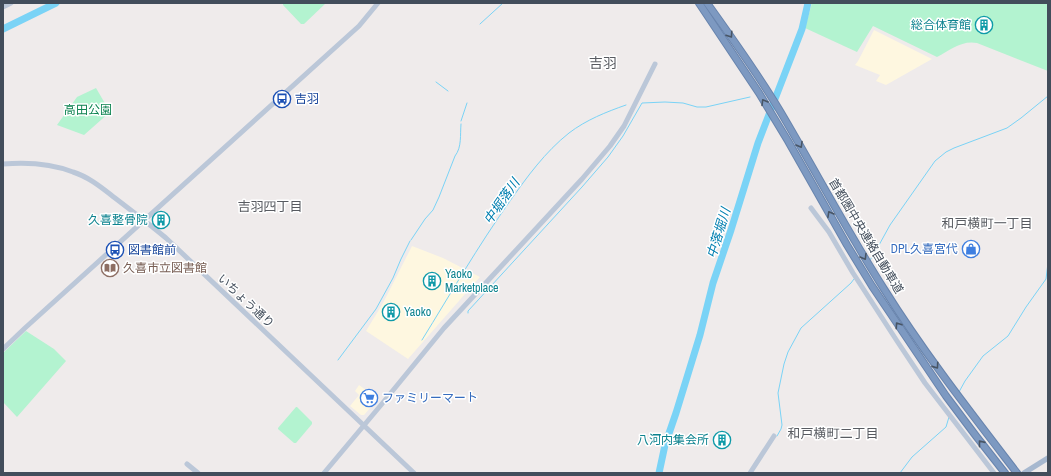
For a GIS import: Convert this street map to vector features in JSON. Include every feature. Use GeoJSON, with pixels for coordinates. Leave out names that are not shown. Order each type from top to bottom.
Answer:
{"type":"FeatureCollection","features":[{"type":"Feature","properties":{"kind":"highway","name":"首都圏中央連絡自動車道"},"geometry":{"type":"LineString","coordinates":[[699,3],[758,93],[876,292],[946,396],[1005,473]]}},
{"type":"Feature","properties":{"kind":"highway","name":"首都圏中央連絡自動車道"},"geometry":{"type":"LineString","coordinates":[[707,3],[756,73],[779,110],[855,242],[889,297],[964,405],[1017,473]]}},
{"type":"Feature","properties":{"kind":"main road"},"geometry":{"type":"LineString","coordinates":[[1024,473],[1048,458]]}},
{"type":"Feature","properties":{"kind":"street"},"geometry":{"type":"LineString","coordinates":[[3,7],[11,3]]}},
{"type":"Feature","properties":{"kind":"street"},"geometry":{"type":"LineString","coordinates":[[3,349],[359,26],[378,3]]}},
{"type":"Feature","properties":{"kind":"street"},"geometry":{"type":"LineString","coordinates":[[324,473],[444,328],[582,179],[610,146],[624,126],[655,64]]}},
{"type":"Feature","properties":{"kind":"street","name":"いちょう通り"},"geometry":{"type":"LineString","coordinates":[[3,164],[34,163],[74,172],[100,187],[144,220],[166,238],[414,473]]}},
{"type":"Feature","properties":{"kind":"street"},"geometry":{"type":"LineString","coordinates":[[811,208],[829,232],[925,383],[994,473]]}},
{"type":"Feature","properties":{"kind":"street"},"geometry":{"type":"LineString","coordinates":[[750,473],[774,436]]}},
{"type":"Feature","properties":{"kind":"street"},"geometry":{"type":"LineString","coordinates":[[187,464],[198,473]]}},
{"type":"Feature","properties":{"kind":"shaded area"},"geometry":{"type":"Polygon","coordinates":[[[874,30],[932,59],[886,85],[876,81],[880,75],[855,65],[874,30]]]}},
{"type":"Feature","properties":{"kind":"shaded area","name":"Yaoko Marketplace"},"geometry":{"type":"Polygon","coordinates":[[[412,246],[443,258],[480,277],[408,359],[366,331],[383,303],[412,246]]]}},
{"type":"Feature","properties":{"kind":"shaded area"},"geometry":{"type":"Polygon","coordinates":[[[359,385],[378,399],[364,415],[361,415],[350,406],[359,395],[355,391],[359,385]]]}},
{"type":"Feature","properties":{"kind":"green space"},"geometry":{"type":"Polygon","coordinates":[[[283,3],[326,3],[304,24],[301,24],[283,5],[283,3]]]}},
{"type":"Feature","properties":{"kind":"green space"},"geometry":{"type":"Polygon","coordinates":[[[812,3],[1048,3],[1048,71],[972,42],[961,44],[937,57],[873,26],[857,52],[805,28],[812,3]]]}},
{"type":"Feature","properties":{"kind":"green space","name":"高田公園"},"geometry":{"type":"Polygon","coordinates":[[[96,88],[110,112],[84,135],[57,125],[77,97],[96,88]]]}},
{"type":"Feature","properties":{"kind":"green space"},"geometry":{"type":"Polygon","coordinates":[[[26,331],[54,349],[66,361],[17,417],[3,402],[3,353],[26,331]]]}},
{"type":"Feature","properties":{"kind":"green space"},"geometry":{"type":"Polygon","coordinates":[[[296,407],[312,422],[312,424],[296,443],[294,443],[278,428],[296,407]]]}},
{"type":"Feature","properties":{"kind":"waterway"},"geometry":{"type":"LineString","coordinates":[[3,29],[56,3]]}},
{"type":"Feature","properties":{"kind":"waterway"},"geometry":{"type":"LineString","coordinates":[[480,24],[503,3]]}},
{"type":"Feature","properties":{"kind":"waterway","name":"中落堀川"},"geometry":{"type":"LineString","coordinates":[[659,473],[665,445],[700,335],[713,283],[758,143],[802,29],[808,3]]}},
{"type":"Feature","properties":{"kind":"waterway"},"geometry":{"type":"LineString","coordinates":[[436,82],[448,91]]}},
{"type":"Feature","properties":{"kind":"waterway"},"geometry":{"type":"LineString","coordinates":[[869,261],[890,225],[935,161],[946,152],[954,148],[1007,128],[1048,96]]}},
{"type":"Feature","properties":{"kind":"waterway"},"geometry":{"type":"LineString","coordinates":[[468,313],[468,311],[608,157],[623,136],[642,103],[683,103],[697,107],[706,107],[750,97]]}},
{"type":"Feature","properties":{"kind":"waterway"},"geometry":{"type":"LineString","coordinates":[[461,121],[467,103]]}},
{"type":"Feature","properties":{"kind":"waterway","name":"中堀落川"},"geometry":{"type":"LineString","coordinates":[[422,340],[498,218],[537,165],[560,140],[576,128],[611,110],[626,105]]}},
{"type":"Feature","properties":{"kind":"waterway"},"geometry":{"type":"LineString","coordinates":[[411,240],[433,210],[439,197],[459,149],[461,124]]}},
{"type":"Feature","properties":{"kind":"waterway"},"geometry":{"type":"LineString","coordinates":[[338,360],[376,309],[393,278],[410,241]]}},
{"type":"Feature","properties":{"kind":"waterway"},"geometry":{"type":"LineString","coordinates":[[959,392],[983,356],[1008,336],[1046,279],[1048,263]]}},
{"type":"Feature","properties":{"kind":"waterway"},"geometry":{"type":"LineString","coordinates":[[777,436],[782,425],[778,393],[788,352],[801,328],[854,279]]}},
{"type":"Feature","properties":{"kind":"waterway"},"geometry":{"type":"LineString","coordinates":[[900,473],[912,457],[946,427],[949,417]]}},
{"type":"Feature","properties":{"kind":"place","name":"総合体育館"},"geometry":{"type":"Point","coordinates":[984,25]}},
{"type":"Feature","properties":{"kind":"place","name":"吉羽"},"geometry":{"type":"Point","coordinates":[282,99]}},
{"type":"Feature","properties":{"kind":"place","name":"久喜整骨院"},"geometry":{"type":"Point","coordinates":[161,220]}},
{"type":"Feature","properties":{"kind":"place","name":"DPL久喜宮代"},"geometry":{"type":"Point","coordinates":[971,249]}},
{"type":"Feature","properties":{"kind":"place","name":"図書館前"},"geometry":{"type":"Point","coordinates":[115,250]}},
{"type":"Feature","properties":{"kind":"place","name":"久喜市立図書館"},"geometry":{"type":"Point","coordinates":[110,268]}},
{"type":"Feature","properties":{"kind":"place","name":"Yaoko Marketplace"},"geometry":{"type":"Point","coordinates":[432,281]}},
{"type":"Feature","properties":{"kind":"place","name":"Yaoko"},"geometry":{"type":"Point","coordinates":[391,312]}},
{"type":"Feature","properties":{"kind":"place","name":"ファミリーマート"},"geometry":{"type":"Point","coordinates":[369,398]}},
{"type":"Feature","properties":{"kind":"place","name":"八河内集会所"},"geometry":{"type":"Point","coordinates":[722,440]}},
{"type":"Feature","properties":{"kind":"district","name":"吉羽"},"geometry":{"type":"Point","coordinates":[603,63]}},
{"type":"Feature","properties":{"kind":"district","name":"吉羽四丁目"},"geometry":{"type":"Point","coordinates":[270,206]}},
{"type":"Feature","properties":{"kind":"district","name":"和戸横町一丁目"},"geometry":{"type":"Point","coordinates":[987,223]}},
{"type":"Feature","properties":{"kind":"district","name":"和戸横町二丁目"},"geometry":{"type":"Point","coordinates":[833,433]}}]}
